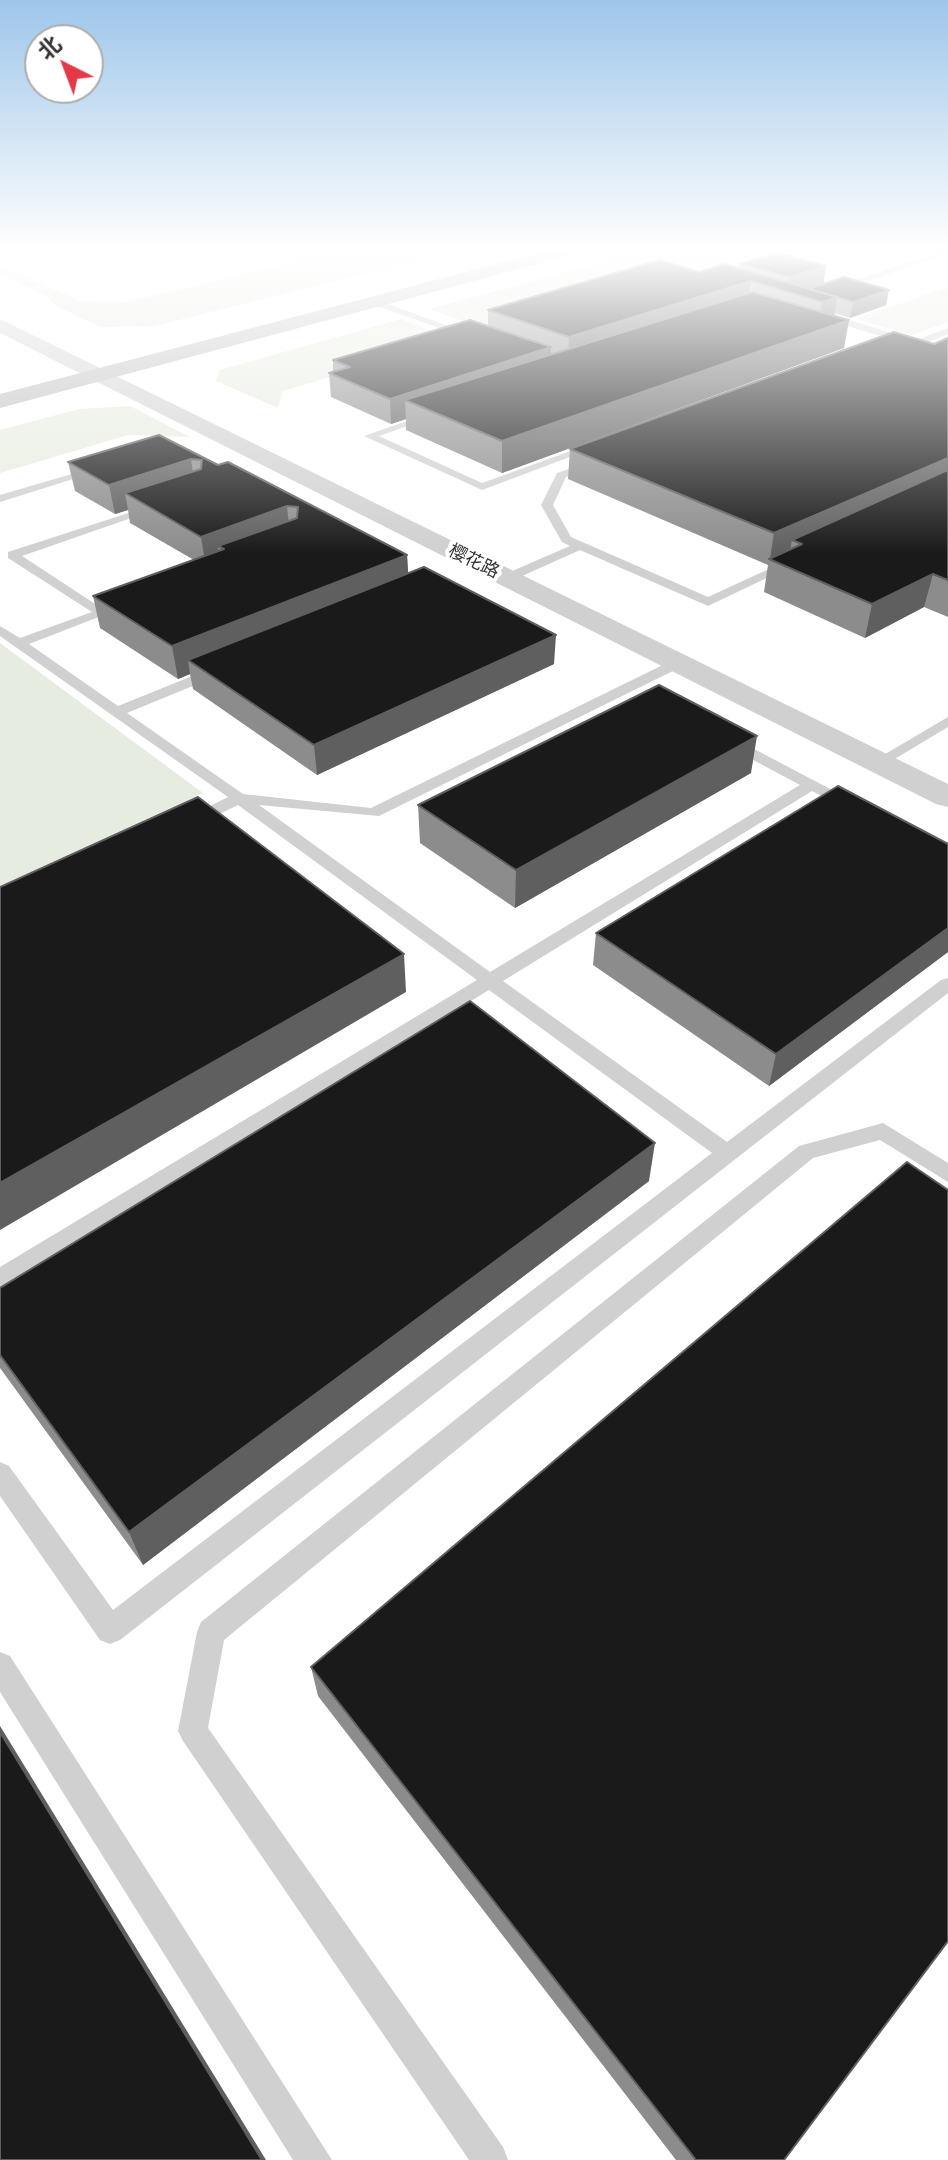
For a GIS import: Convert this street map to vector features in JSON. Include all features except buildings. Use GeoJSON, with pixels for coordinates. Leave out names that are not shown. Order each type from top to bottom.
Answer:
{"type":"FeatureCollection","features":[{"type":"Feature","properties":{"kind":"main road"},"geometry":{"type":"LineString","coordinates":[[0,401],[100,364],[154,352]]}},
{"type":"Feature","properties":{"kind":"main road"},"geometry":{"type":"LineString","coordinates":[[42,368],[71,360]]}},
{"type":"Feature","properties":{"kind":"street","name":"樱花路"},"geometry":{"type":"LineString","coordinates":[[54,352],[71,360],[100,364],[507,578],[948,797]]}},
{"type":"Feature","properties":{"kind":"lane"},"geometry":{"type":"LineString","coordinates":[[886,354],[892,352]]}},
{"type":"Feature","properties":{"kind":"lane"},"geometry":{"type":"LineString","coordinates":[[440,413],[369,436],[482,487],[599,444]]}},
{"type":"Feature","properties":{"kind":"lane"},"geometry":{"type":"LineString","coordinates":[[606,459],[561,475],[547,505],[566,539],[580,546],[708,602],[807,556]]}},
{"type":"Feature","properties":{"kind":"lane"},"geometry":{"type":"LineString","coordinates":[[0,499],[113,465]]}},
{"type":"Feature","properties":{"kind":"lane"},"geometry":{"type":"LineString","coordinates":[[102,613],[12,555],[171,503]]}},
{"type":"Feature","properties":{"kind":"lane"},"geometry":{"type":"LineString","coordinates":[[507,578],[580,546]]}},
{"type":"Feature","properties":{"kind":"lane"},"geometry":{"type":"LineString","coordinates":[[18,643],[117,608]]}},
{"type":"Feature","properties":{"kind":"lane"},"geometry":{"type":"LineString","coordinates":[[0,630],[239,798],[727,1153]]}},
{"type":"Feature","properties":{"kind":"lane"},"geometry":{"type":"LineString","coordinates":[[169,832],[239,798],[373,813],[678,663]]}},
{"type":"Feature","properties":{"kind":"lane"},"geometry":{"type":"LineString","coordinates":[[116,712],[231,665]]}},
{"type":"Feature","properties":{"kind":"lane"},"geometry":{"type":"LineString","coordinates":[[878,763],[948,721]]}},
{"type":"Feature","properties":{"kind":"lane"},"geometry":{"type":"LineString","coordinates":[[720,736],[866,814]]}},
{"type":"Feature","properties":{"kind":"lane"},"geometry":{"type":"LineString","coordinates":[[0,1279],[811,785]]}},
{"type":"Feature","properties":{"kind":"lane"},"geometry":{"type":"LineString","coordinates":[[0,1474],[110,1630],[948,984]]}},
{"type":"Feature","properties":{"kind":"lane"},"geometry":{"type":"LineString","coordinates":[[490,2160],[193,1731],[211,1632],[806,1152],[883,1131],[948,1174]]}},
{"type":"Feature","properties":{"kind":"lane"},"geometry":{"type":"LineString","coordinates":[[0,1666],[314,2160]]}},
{"type":"Feature","properties":{"kind":"shaded area"},"geometry":{"type":"Polygon","coordinates":[[[285,352],[414,352],[283,391],[278,408],[216,381],[220,370],[285,352]]]}},
{"type":"Feature","properties":{"kind":"shaded area"},"geometry":{"type":"Polygon","coordinates":[[[130,406],[190,437],[128,435],[0,473],[0,430],[79,409],[130,406]]]}},
{"type":"Feature","properties":{"kind":"shaded area"},"geometry":{"type":"Polygon","coordinates":[[[0,643],[203,793],[0,886],[0,643]]]}}]}
